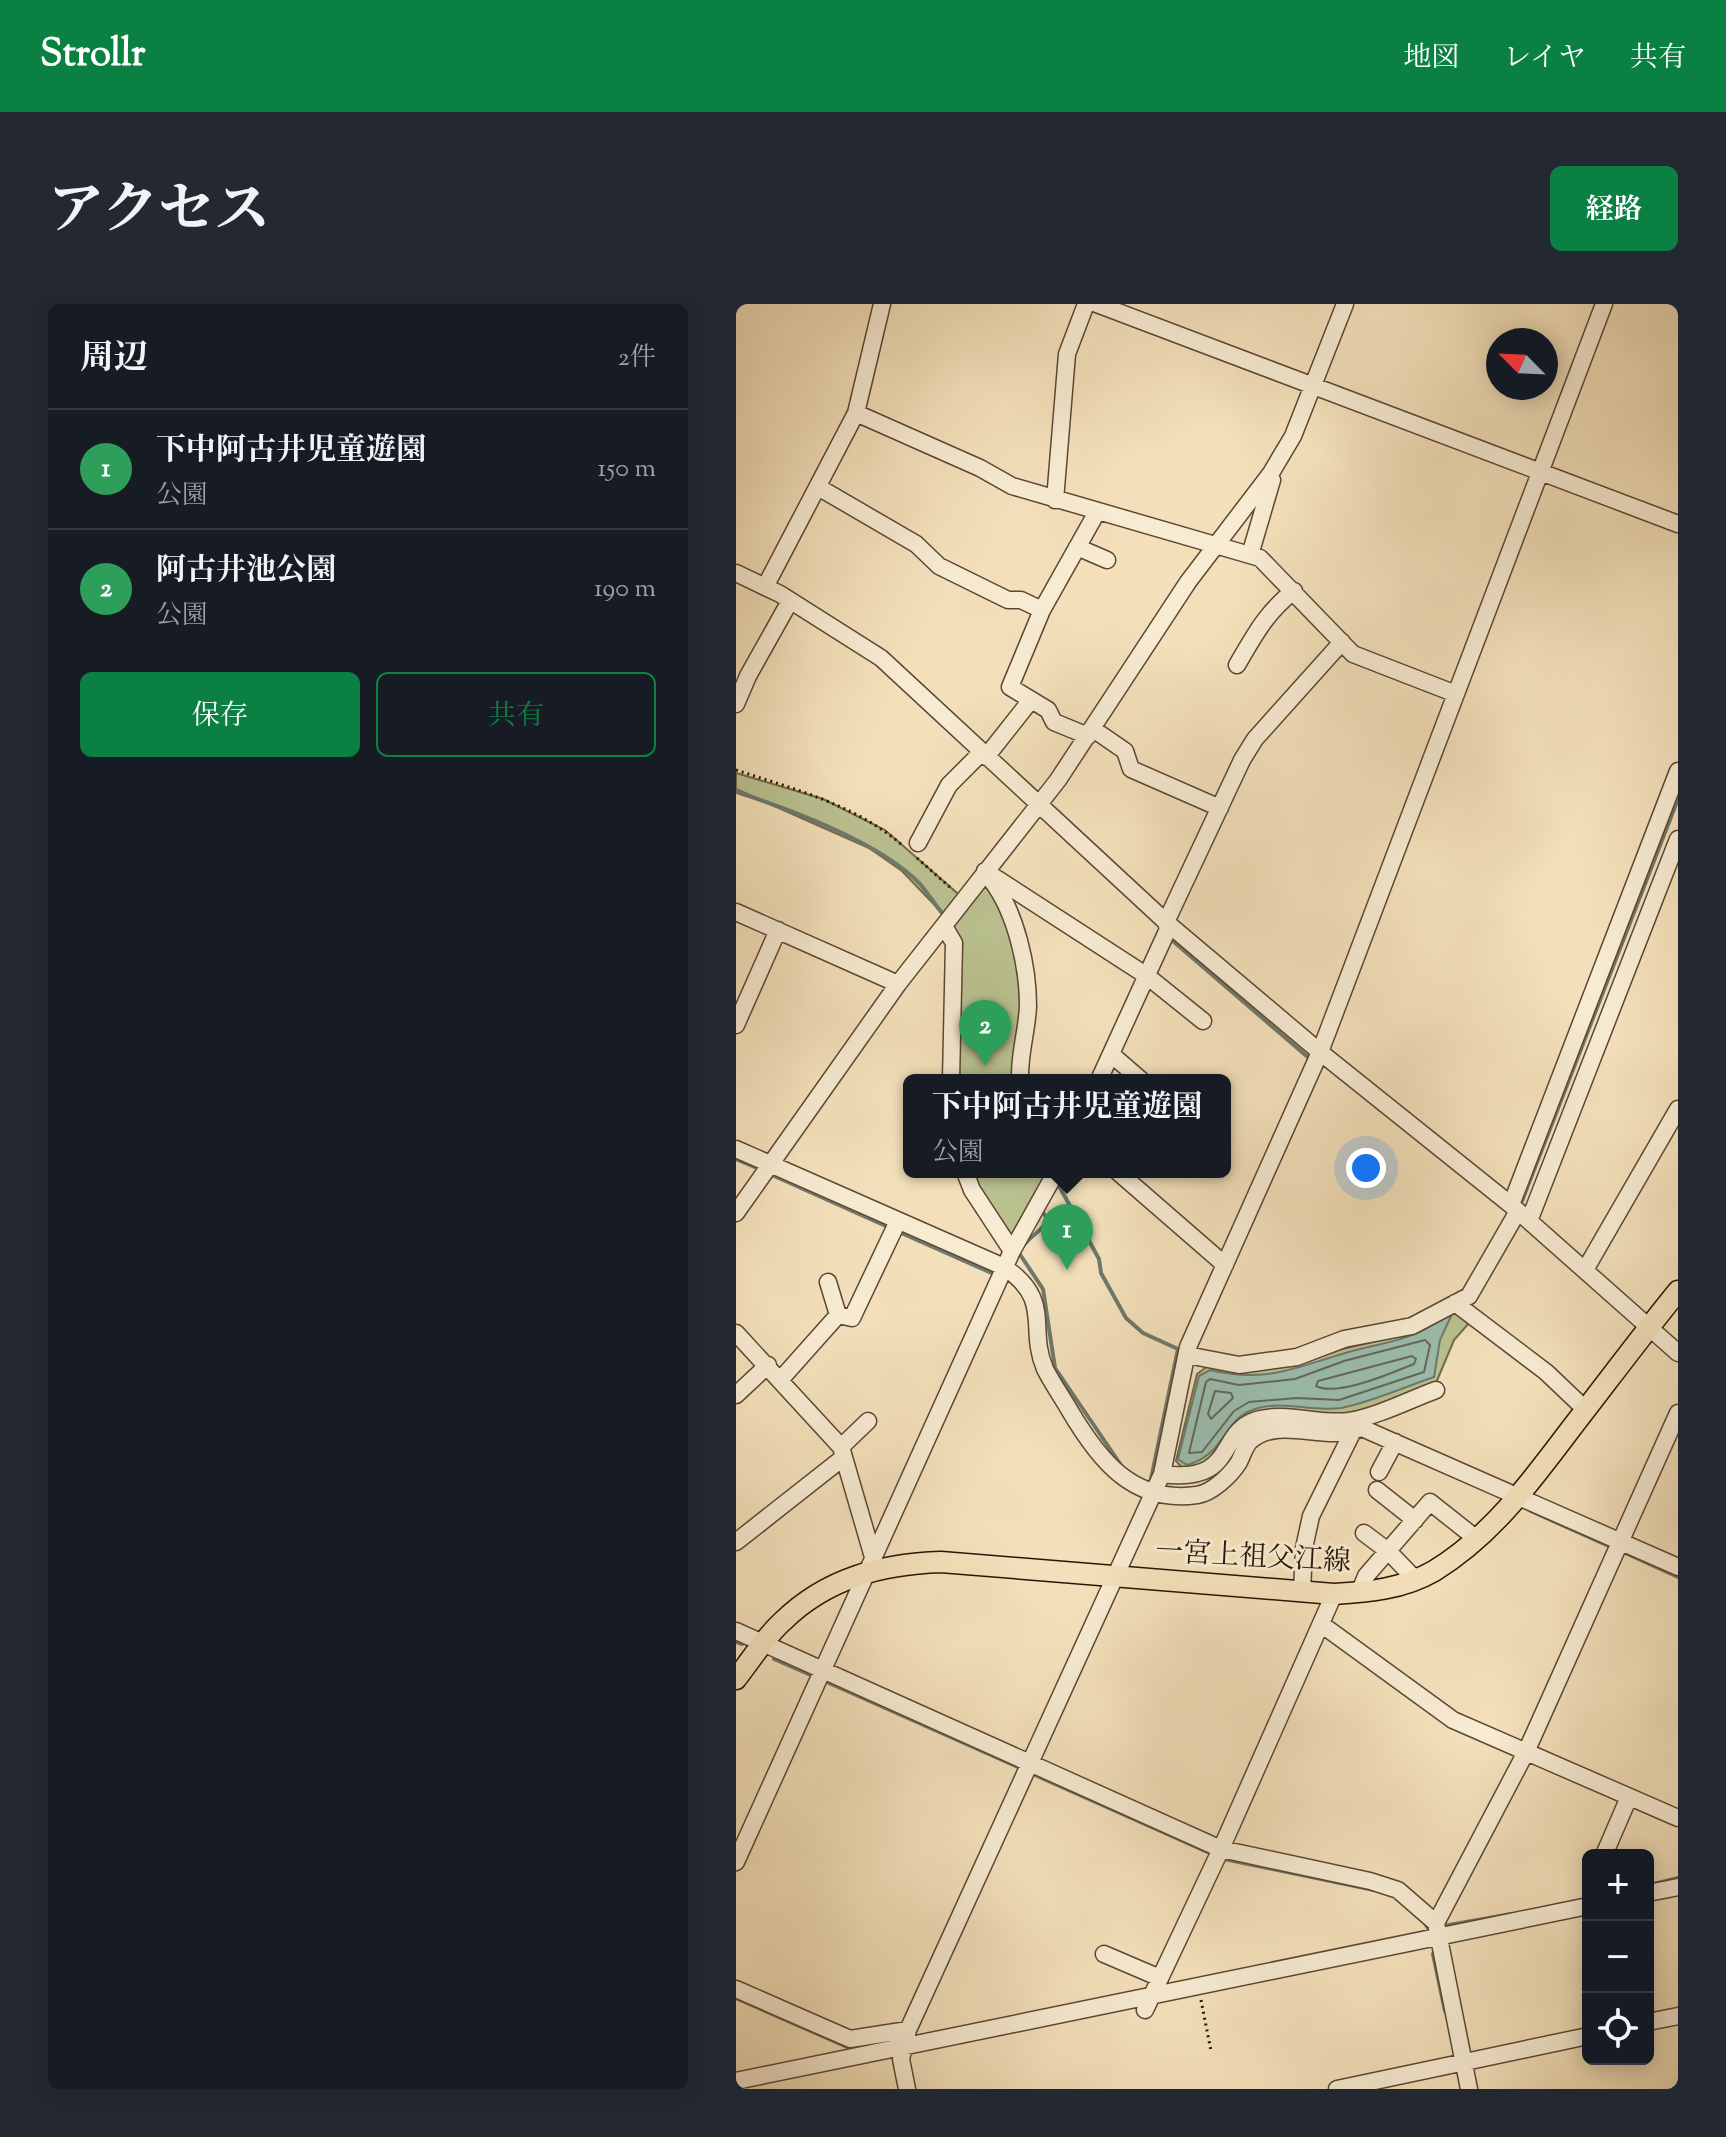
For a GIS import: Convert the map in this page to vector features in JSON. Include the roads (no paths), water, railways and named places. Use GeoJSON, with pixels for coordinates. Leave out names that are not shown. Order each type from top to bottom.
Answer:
{"type":"FeatureCollection","features":[{"type":"Feature","properties":{"kind":"main road","name":"一宮上祖父江線"},"geometry":{"type":"LineString","coordinates":[[736,1679],[782,1621],[819,1593],[870,1564],[941,1562],[1334,1594],[1380,1591],[1432,1572],[1478,1540],[1519,1497],[1678,1291]]}},
{"type":"Feature","properties":{"kind":"street"},"geometry":{"type":"LineString","coordinates":[[765,587],[856,413],[882,304]]}},
{"type":"Feature","properties":{"kind":"street"},"geometry":{"type":"LineString","coordinates":[[1055,500],[1067,354],[1086,304]]}},
{"type":"Feature","properties":{"kind":"street"},"geometry":{"type":"LineString","coordinates":[[1097,304],[1678,524]]}},
{"type":"Feature","properties":{"kind":"street"},"geometry":{"type":"LineString","coordinates":[[1250,555],[1278,462],[1313,387],[1345,304]]}},
{"type":"Feature","properties":{"kind":"street"},"geometry":{"type":"LineString","coordinates":[[907,2089],[901,2059],[906,2038],[1162,1474],[1187,1355],[1320,1052],[1604,304]]}},
{"type":"Feature","properties":{"kind":"street"},"geometry":{"type":"LineString","coordinates":[[856,413],[980,468],[1012,486],[1250,555],[1272,568],[1353,654],[1456,694]]}},
{"type":"Feature","properties":{"kind":"street"},"geometry":{"type":"LineString","coordinates":[[736,1213],[898,984],[1091,732],[1188,582],[1278,462]]}},
{"type":"Feature","properties":{"kind":"street"},"geometry":{"type":"LineString","coordinates":[[818,487],[916,544],[939,566],[1008,600],[1021,600],[1042,610]]}},
{"type":"Feature","properties":{"kind":"street"},"geometry":{"type":"LineString","coordinates":[[1097,512],[1042,610],[1010,687],[1048,710],[1054,722],[1091,732],[1125,751],[1131,769],[1220,808]]}},
{"type":"Feature","properties":{"kind":"street"},"geometry":{"type":"LineString","coordinates":[[1077,547],[1107,560]]}},
{"type":"Feature","properties":{"kind":"street"},"geometry":{"type":"LineString","coordinates":[[736,573],[790,601],[881,658],[1037,806],[1166,922],[1320,1052],[1519,1212],[1678,1353]]}},
{"type":"Feature","properties":{"kind":"street"},"geometry":{"type":"LineString","coordinates":[[1237,665],[1262,622],[1276,605],[1294,591]]}},
{"type":"Feature","properties":{"kind":"street"},"geometry":{"type":"LineString","coordinates":[[736,704],[790,601]]}},
{"type":"Feature","properties":{"kind":"street"},"geometry":{"type":"LineString","coordinates":[[1102,1074],[1168,929],[1166,922],[1255,739],[1342,642]]}},
{"type":"Feature","properties":{"kind":"street"},"geometry":{"type":"LineString","coordinates":[[911,848],[949,785],[984,755],[1031,700]]}},
{"type":"Feature","properties":{"kind":"street"},"geometry":{"type":"LineString","coordinates":[[1519,1212],[1678,771]]}},
{"type":"Feature","properties":{"kind":"street"},"geometry":{"type":"LineString","coordinates":[[1187,1355],[1239,1365],[1297,1357],[1344,1339],[1412,1326],[1469,1296],[1519,1212],[1676,849]]}},
{"type":"Feature","properties":{"kind":"street"},"geometry":{"type":"LineString","coordinates":[[985,871],[1147,976],[1203,1021]]}},
{"type":"Feature","properties":{"kind":"street"},"geometry":{"type":"LineString","coordinates":[[985,871],[1003,895],[1014,927],[1027,997],[1019,1054],[1020,1074]]}},
{"type":"Feature","properties":{"kind":"street"},"geometry":{"type":"LineString","coordinates":[[736,912],[898,984]]}},
{"type":"Feature","properties":{"kind":"street"},"geometry":{"type":"LineString","coordinates":[[944,926],[954,943],[951,1074]]}},
{"type":"Feature","properties":{"kind":"street"},"geometry":{"type":"LineString","coordinates":[[736,1025],[778,930]]}},
{"type":"Feature","properties":{"kind":"street"},"geometry":{"type":"LineString","coordinates":[[1111,1054],[1134,1074]]}},
{"type":"Feature","properties":{"kind":"street"},"geometry":{"type":"LineString","coordinates":[[1585,1270],[1678,1109]]}},
{"type":"Feature","properties":{"kind":"street"},"geometry":{"type":"LineString","coordinates":[[736,1149],[1004,1267],[1026,1282],[1039,1325],[1044,1367],[1084,1434],[1128,1483],[1152,1494],[1199,1495],[1220,1483],[1237,1465],[1249,1442],[1268,1432],[1293,1429],[1336,1434],[1436,1390]]}},
{"type":"Feature","properties":{"kind":"street"},"geometry":{"type":"LineString","coordinates":[[967,1178],[1012,1251]]}},
{"type":"Feature","properties":{"kind":"street"},"geometry":{"type":"LineString","coordinates":[[736,1862],[1004,1267],[1053,1178]]}},
{"type":"Feature","properties":{"kind":"street"},"geometry":{"type":"LineString","coordinates":[[1125,1178],[1225,1265]]}},
{"type":"Feature","properties":{"kind":"street"},"geometry":{"type":"LineString","coordinates":[[838,1315],[852,1318],[898,1221]]}},
{"type":"Feature","properties":{"kind":"street"},"geometry":{"type":"LineString","coordinates":[[828,1282],[838,1315]]}},
{"type":"Feature","properties":{"kind":"street"},"geometry":{"type":"LineString","coordinates":[[1455,1303],[1546,1372],[1586,1410]]}},
{"type":"Feature","properties":{"kind":"street"},"geometry":{"type":"LineString","coordinates":[[781,1379],[838,1315]]}},
{"type":"Feature","properties":{"kind":"street"},"geometry":{"type":"LineString","coordinates":[[736,1333],[781,1379],[842,1452],[870,1564]]}},
{"type":"Feature","properties":{"kind":"street"},"geometry":{"type":"LineString","coordinates":[[736,1395],[768,1365]]}},
{"type":"Feature","properties":{"kind":"street"},"geometry":{"type":"LineString","coordinates":[[1437,1930],[1526,1752],[1678,1413]]}},
{"type":"Feature","properties":{"kind":"street"},"geometry":{"type":"LineString","coordinates":[[1162,1474],[1186,1477],[1203,1472],[1220,1460],[1237,1435],[1254,1421],[1300,1418],[1347,1421],[1678,1567]]}},
{"type":"Feature","properties":{"kind":"street"},"geometry":{"type":"LineString","coordinates":[[736,1542],[842,1452],[868,1421]]}},
{"type":"Feature","properties":{"kind":"street"},"geometry":{"type":"LineString","coordinates":[[1302,1592],[1304,1548],[1311,1516],[1357,1424]]}},
{"type":"Feature","properties":{"kind":"street"},"geometry":{"type":"LineString","coordinates":[[1379,1472],[1395,1442]]}},
{"type":"Feature","properties":{"kind":"street"},"geometry":{"type":"LineString","coordinates":[[1377,1490],[1415,1520]]}},
{"type":"Feature","properties":{"kind":"street"},"geometry":{"type":"LineString","coordinates":[[1359,1593],[1366,1576],[1430,1502],[1478,1540]]}},
{"type":"Feature","properties":{"kind":"street"},"geometry":{"type":"LineString","coordinates":[[1364,1533],[1388,1551],[1415,1579]]}},
{"type":"Feature","properties":{"kind":"street"},"geometry":{"type":"LineString","coordinates":[[1148,2003],[1221,1849],[1334,1594]]}},
{"type":"Feature","properties":{"kind":"street"},"geometry":{"type":"LineString","coordinates":[[1321,1624],[1453,1720],[1678,1818]]}},
{"type":"Feature","properties":{"kind":"street"},"geometry":{"type":"LineString","coordinates":[[736,1631],[1221,1849],[1370,1881],[1398,1890],[1437,1930],[1469,2089]]}},
{"type":"Feature","properties":{"kind":"street"},"geometry":{"type":"LineString","coordinates":[[1607,1849],[1629,1797]]}},
{"type":"Feature","properties":{"kind":"street"},"geometry":{"type":"LineString","coordinates":[[1654,1892],[1678,1887]]}},
{"type":"Feature","properties":{"kind":"street"},"geometry":{"type":"LineString","coordinates":[[736,2081],[906,2038],[1148,2003],[1437,1930],[1582,1907]]}},
{"type":"Feature","properties":{"kind":"street"},"geometry":{"type":"LineString","coordinates":[[1104,1954],[1160,1978]]}},
{"type":"Feature","properties":{"kind":"street"},"geometry":{"type":"LineString","coordinates":[[736,1989],[850,2039],[906,2038]]}},
{"type":"Feature","properties":{"kind":"street"},"geometry":{"type":"LineString","coordinates":[[1654,2021],[1678,2016]]}},
{"type":"Feature","properties":{"kind":"street"},"geometry":{"type":"LineString","coordinates":[[1337,2089],[1582,2037]]}},
{"type":"Feature","properties":{"kind":"water"},"geometry":{"type":"Polygon","coordinates":[[[1449,1312],[1451,1316],[1440,1340],[1434,1377],[1341,1408],[1276,1406],[1255,1409],[1236,1420],[1218,1445],[1200,1460],[1187,1465],[1178,1459],[1199,1376],[1210,1370],[1262,1375],[1292,1369],[1398,1340],[1424,1330],[1449,1312]]]}},
{"type":"Feature","properties":{"kind":"waterway"},"geometry":{"type":"LineString","coordinates":[[736,792],[808,818],[859,841],[903,869],[920,884],[943,914]]}},
{"type":"Feature","properties":{"kind":"waterway"},"geometry":{"type":"LineString","coordinates":[[1522,1201],[1678,799]]}},
{"type":"Feature","properties":{"kind":"waterway"},"geometry":{"type":"LineString","coordinates":[[1174,942],[1310,1059]]}},
{"type":"Feature","properties":{"kind":"waterway"},"geometry":{"type":"LineString","coordinates":[[736,1159],[757,1168]]}},
{"type":"Feature","properties":{"kind":"waterway"},"geometry":{"type":"LineString","coordinates":[[772,1175],[888,1227]]}},
{"type":"Feature","properties":{"kind":"waterway"},"geometry":{"type":"LineString","coordinates":[[1058,1184],[1099,1259],[1101,1273],[1126,1318],[1143,1333],[1178,1349],[1150,1484],[1127,1474],[1055,1368],[1043,1289],[1019,1253],[1048,1220],[1042,1211],[1058,1184]]}},
{"type":"Feature","properties":{"kind":"waterway"},"geometry":{"type":"LineString","coordinates":[[899,1232],[994,1274]]}},
{"type":"Feature","properties":{"kind":"waterway"},"geometry":{"type":"LineString","coordinates":[[1531,1511],[1611,1547]]}},
{"type":"Feature","properties":{"kind":"waterway"},"geometry":{"type":"LineString","coordinates":[[1621,1551],[1678,1577]]}},
{"type":"Feature","properties":{"kind":"waterway"},"geometry":{"type":"LineString","coordinates":[[736,1642],[742,1644]]}},
{"type":"Feature","properties":{"kind":"waterway"},"geometry":{"type":"LineString","coordinates":[[774,1659],[813,1676]]}},
{"type":"Feature","properties":{"kind":"waterway"},"geometry":{"type":"LineString","coordinates":[[829,1683],[1018,1767]]}},
{"type":"Feature","properties":{"kind":"waterway"},"geometry":{"type":"LineString","coordinates":[[1035,1775],[1212,1854]]}},
{"type":"Feature","properties":{"kind":"waterway"},"geometry":{"type":"LineString","coordinates":[[1224,1859],[1374,1890]]}},
{"type":"Feature","properties":{"kind":"waterway"},"geometry":{"type":"LineString","coordinates":[[1654,1884],[1678,1878]]}},
{"type":"Feature","properties":{"kind":"waterway"},"geometry":{"type":"LineString","coordinates":[[1443,1926],[1512,1914]]}},
{"type":"Feature","properties":{"kind":"waterway"},"geometry":{"type":"LineString","coordinates":[[1424,1921],[1429,1930]]}},
{"type":"Feature","properties":{"kind":"waterway"},"geometry":{"type":"LineString","coordinates":[[1433,1954],[1445,2011]]}},
{"type":"Feature","properties":{"kind":"waterway"},"geometry":{"type":"LineString","coordinates":[[736,1998],[854,2050]]}},
{"type":"Feature","properties":{"kind":"place","name":"阿古井池公園"},"geometry":{"type":"Point","coordinates":[985,1066]}},
{"type":"Feature","properties":{"kind":"place","name":"下中阿古井児童遊園"},"geometry":{"type":"Point","coordinates":[1067,1270]}}]}
